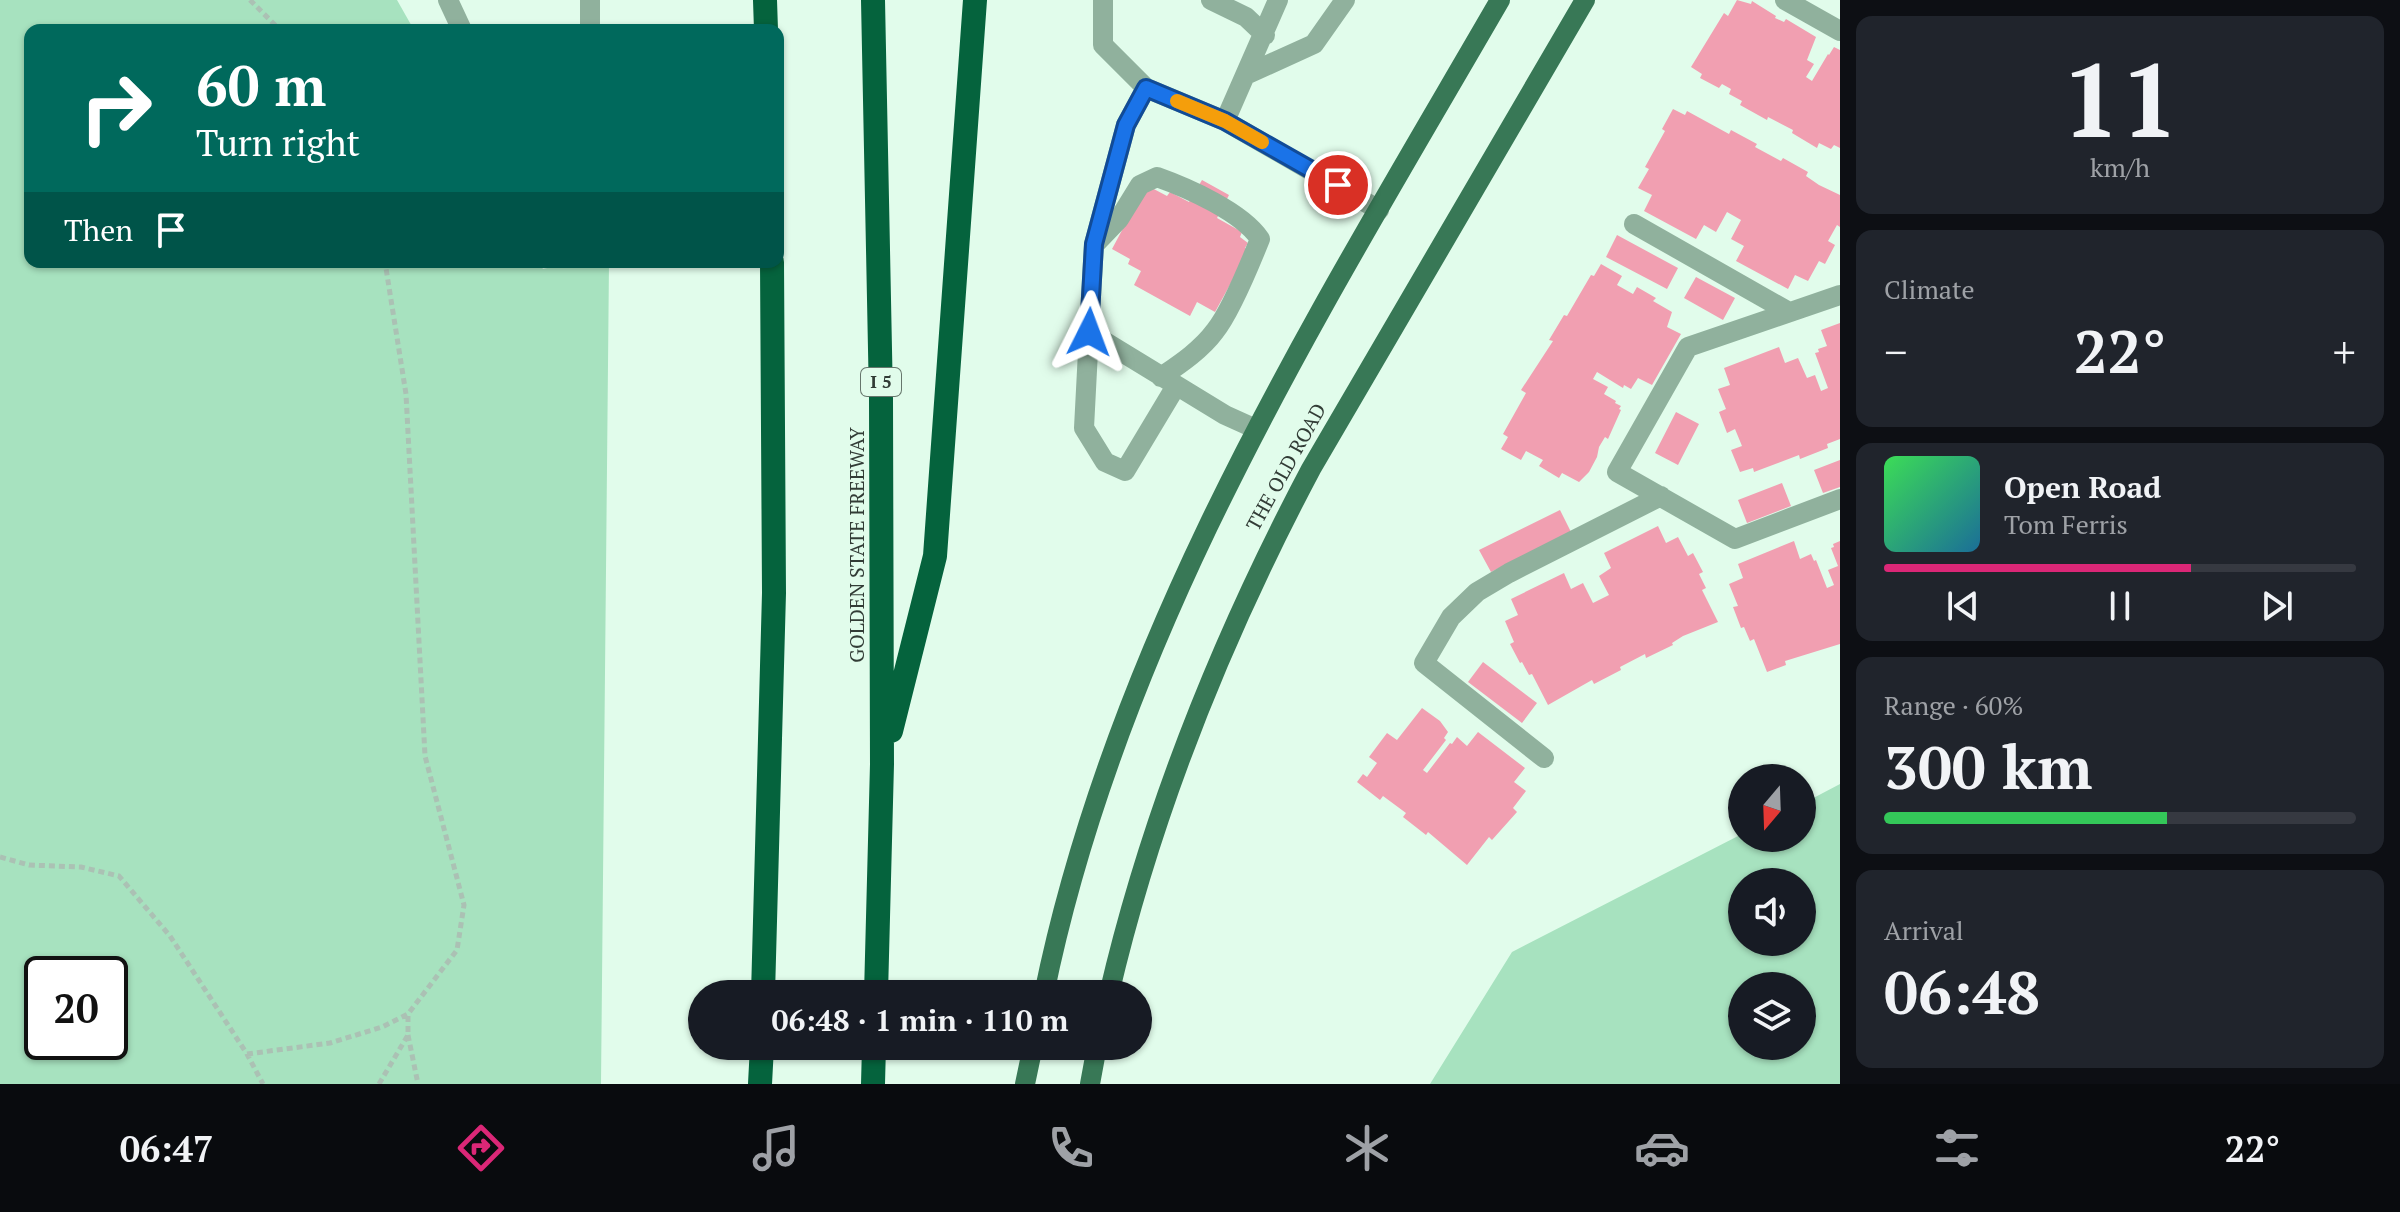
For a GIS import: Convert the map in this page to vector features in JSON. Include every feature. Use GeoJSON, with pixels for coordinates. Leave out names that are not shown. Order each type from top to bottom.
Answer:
{"type":"FeatureCollection","features":[{"type":"Feature","properties":{"kind":"highway"},"geometry":{"type":"LineString","coordinates":[[765,0],[766,24]]}},
{"type":"Feature","properties":{"kind":"highway","name":"GOLDEN STATE FREEWAY"},"geometry":{"type":"LineString","coordinates":[[873,0],[881,399],[882,764],[876,980]]}},
{"type":"Feature","properties":{"kind":"highway"},"geometry":{"type":"LineString","coordinates":[[882,764],[935,556],[975,0]]}},
{"type":"Feature","properties":{"kind":"highway"},"geometry":{"type":"LineString","coordinates":[[763,980],[774,593],[772,268]]}},
{"type":"Feature","properties":{"kind":"highway"},"geometry":{"type":"LineString","coordinates":[[760,1084],[761,1060]]}},
{"type":"Feature","properties":{"kind":"highway"},"geometry":{"type":"LineString","coordinates":[[873,1084],[874,1060]]}},
{"type":"Feature","properties":{"kind":"main road"},"geometry":{"type":"LineString","coordinates":[[1048,980],[1088,826],[1131,699],[1188,566],[1256,429],[1500,0]]}},
{"type":"Feature","properties":{"kind":"main road","name":"THE OLD ROAD"},"geometry":{"type":"LineString","coordinates":[[1113,980],[1143,867],[1173,779],[1208,684],[1270,546],[1311,469],[1585,0]]}},
{"type":"Feature","properties":{"kind":"main road"},"geometry":{"type":"LineString","coordinates":[[1025,1084],[1030,1060]]}},
{"type":"Feature","properties":{"kind":"main road"},"geometry":{"type":"LineString","coordinates":[[1090,1084],[1094,1060]]}},
{"type":"Feature","properties":{"kind":"lane"},"geometry":{"type":"LineString","coordinates":[[448,0],[459,24]]}},
{"type":"Feature","properties":{"kind":"lane"},"geometry":{"type":"LineString","coordinates":[[590,0],[590,24]]}},
{"type":"Feature","properties":{"kind":"lane"},"geometry":{"type":"LineString","coordinates":[[1103,0],[1103,45],[1146,88],[1225,121],[1379,210]]}},
{"type":"Feature","properties":{"kind":"lane"},"geometry":{"type":"LineString","coordinates":[[1211,0],[1246,17],[1265,35]]}},
{"type":"Feature","properties":{"kind":"lane"},"geometry":{"type":"LineString","coordinates":[[1225,121],[1278,0]]}},
{"type":"Feature","properties":{"kind":"lane"},"geometry":{"type":"LineString","coordinates":[[1248,74],[1314,44],[1345,0]]}},
{"type":"Feature","properties":{"kind":"lane"},"geometry":{"type":"LineString","coordinates":[[1785,0],[1840,31]]}},
{"type":"Feature","properties":{"kind":"lane"},"geometry":{"type":"LineString","coordinates":[[1094,244],[1119,219],[1140,185],[1157,177],[1178,184],[1251,226],[1260,239],[1216,331],[1168,382],[1125,471],[1105,462],[1084,428],[1089,332],[1094,244],[1126,125],[1146,88]]}},
{"type":"Feature","properties":{"kind":"lane"},"geometry":{"type":"LineString","coordinates":[[1634,224],[1789,312]]}},
{"type":"Feature","properties":{"kind":"lane"},"geometry":{"type":"LineString","coordinates":[[1840,295],[1688,347],[1617,472],[1735,539],[1840,499]]}},
{"type":"Feature","properties":{"kind":"lane"},"geometry":{"type":"LineString","coordinates":[[1089,332],[1168,382],[1256,429]]}},
{"type":"Feature","properties":{"kind":"lane"},"geometry":{"type":"LineString","coordinates":[[1544,758],[1424,663],[1451,617],[1477,592],[1661,496]]}},
{"type":"Feature","properties":{"kind":"path"},"geometry":{"type":"LineString","coordinates":[[250,0],[274,24]]}},
{"type":"Feature","properties":{"kind":"path"},"geometry":{"type":"LineString","coordinates":[[247,1054],[330,1043],[382,1027],[408,1014],[457,950],[464,905],[425,756],[406,394],[386,268]]}},
{"type":"Feature","properties":{"kind":"path"},"geometry":{"type":"LineString","coordinates":[[0,857],[29,865],[81,867],[119,876],[170,936],[247,1054],[263,1084]]}},
{"type":"Feature","properties":{"kind":"path"},"geometry":{"type":"LineString","coordinates":[[408,1014],[408,1035],[418,1084]]}},
{"type":"Feature","properties":{"kind":"path"},"geometry":{"type":"LineString","coordinates":[[379,1084],[408,1035]]}},
{"type":"Feature","properties":{"kind":"green space"},"geometry":{"type":"Polygon","coordinates":[[[0,0],[397,0],[411,24],[24,24],[24,268],[609,268],[601,1084],[0,1084],[0,0]]]}},
{"type":"Feature","properties":{"kind":"green space"},"geometry":{"type":"Polygon","coordinates":[[[1840,784],[1840,1084],[1430,1084],[1512,952],[1728,841],[1728,852],[1816,852],[1816,797],[1840,784]]]}},
{"type":"Feature","properties":{"kind":"building"},"geometry":{"type":"Polygon","coordinates":[[[1737,0],[1751,4],[1752,1],[1775,18],[1784,22],[1786,19],[1816,37],[1807,60],[1814,64],[1806,77],[1812,81],[1834,47],[1840,50],[1840,148],[1834,145],[1831,149],[1819,143],[1817,148],[1792,133],[1793,130],[1740,105],[1742,101],[1729,94],[1731,89],[1722,84],[1719,88],[1700,78],[1702,74],[1691,67],[1724,13],[1728,16],[1737,0]]]}},
{"type":"Feature","properties":{"kind":"building"},"geometry":{"type":"Polygon","coordinates":[[[1673,109],[1685,115],[1687,111],[1729,134],[1731,130],[1757,144],[1755,147],[1808,172],[1806,176],[1840,195],[1840,227],[1837,225],[1828,241],[1835,245],[1825,264],[1819,261],[1808,281],[1795,275],[1788,289],[1736,261],[1744,246],[1731,239],[1741,220],[1727,212],[1716,232],[1704,225],[1696,239],[1644,211],[1652,195],[1638,188],[1673,109]]]}},
{"type":"Feature","properties":{"kind":"building"},"geometry":{"type":"Polygon","coordinates":[[[1202,180],[1229,195],[1217,218],[1242,232],[1240,237],[1248,243],[1245,248],[1249,250],[1215,312],[1197,302],[1190,316],[1134,285],[1141,271],[1128,264],[1130,259],[1112,249],[1143,191],[1150,187],[1167,196],[1170,192],[1189,202],[1202,180]]]}},
{"type":"Feature","properties":{"kind":"building"},"geometry":{"type":"Polygon","coordinates":[[[1617,235],[1678,268],[1667,289],[1606,257],[1617,235]]]}},
{"type":"Feature","properties":{"kind":"building"},"geometry":{"type":"Polygon","coordinates":[[[1601,264],[1622,276],[1617,285],[1633,294],[1637,287],[1672,312],[1667,327],[1681,334],[1652,385],[1638,378],[1631,389],[1624,385],[1623,388],[1597,372],[1593,379],[1608,387],[1604,394],[1616,401],[1621,410],[1608,439],[1605,437],[1599,447],[1589,472],[1579,482],[1562,473],[1559,478],[1539,466],[1543,460],[1526,451],[1521,460],[1501,449],[1508,437],[1503,434],[1526,393],[1521,390],[1553,341],[1549,340],[1564,315],[1567,316],[1601,264]]]}},
{"type":"Feature","properties":{"kind":"building"},"geometry":{"type":"Polygon","coordinates":[[[1696,277],[1735,298],[1723,320],[1684,298],[1696,277]]]}},
{"type":"Feature","properties":{"kind":"building"},"geometry":{"type":"Polygon","coordinates":[[[1840,323],[1840,439],[1827,444],[1828,448],[1800,459],[1799,455],[1754,472],[1753,468],[1740,472],[1731,450],[1742,446],[1735,429],[1727,433],[1719,412],[1726,409],[1718,389],[1730,385],[1724,368],[1779,347],[1785,363],[1798,358],[1807,378],[1815,375],[1821,391],[1828,388],[1815,353],[1827,346],[1821,330],[1840,323]]]}},
{"type":"Feature","properties":{"kind":"building"},"geometry":{"type":"Polygon","coordinates":[[[1676,412],[1699,424],[1678,465],[1655,453],[1676,412]]]}},
{"type":"Feature","properties":{"kind":"building"},"geometry":{"type":"Polygon","coordinates":[[[1840,460],[1840,487],[1823,493],[1814,470],[1840,460]]]}},
{"type":"Feature","properties":{"kind":"building"},"geometry":{"type":"Polygon","coordinates":[[[1782,483],[1791,506],[1747,523],[1738,500],[1782,483]]]}},
{"type":"Feature","properties":{"kind":"building"},"geometry":{"type":"Polygon","coordinates":[[[1560,510],[1571,532],[1491,572],[1479,550],[1560,510]]]}},
{"type":"Feature","properties":{"kind":"building"},"geometry":{"type":"Polygon","coordinates":[[[1658,526],[1666,543],[1678,537],[1688,556],[1693,553],[1703,572],[1699,574],[1706,588],[1702,590],[1718,622],[1683,636],[1673,645],[1646,658],[1645,654],[1620,667],[1621,670],[1594,684],[1592,680],[1548,705],[1532,674],[1529,675],[1520,663],[1510,644],[1514,642],[1505,621],[1518,615],[1511,599],[1564,573],[1571,589],[1583,583],[1593,603],[1609,595],[1599,576],[1611,568],[1604,553],[1658,526]]]}},
{"type":"Feature","properties":{"kind":"building"},"geometry":{"type":"Polygon","coordinates":[[[1794,541],[1800,559],[1811,554],[1816,560],[1827,588],[1834,585],[1828,570],[1838,566],[1831,548],[1840,541],[1840,644],[1785,661],[1786,665],[1767,672],[1754,639],[1750,641],[1744,627],[1741,628],[1733,607],[1738,606],[1729,584],[1743,578],[1738,564],[1794,541]]]}},
{"type":"Feature","properties":{"kind":"building"},"geometry":{"type":"Polygon","coordinates":[[[1483,662],[1537,703],[1522,723],[1468,682],[1483,662]]]}},
{"type":"Feature","properties":{"kind":"building"},"geometry":{"type":"Polygon","coordinates":[[[1422,708],[1440,721],[1448,732],[1444,738],[1446,740],[1423,770],[1427,773],[1457,737],[1467,746],[1478,732],[1525,768],[1514,782],[1526,791],[1513,808],[1517,812],[1492,840],[1489,837],[1467,865],[1428,832],[1426,835],[1403,817],[1406,813],[1383,796],[1380,800],[1357,782],[1363,774],[1367,777],[1377,763],[1369,757],[1387,733],[1397,740],[1422,708]]]}},
{"type":"Feature","properties":{"kind":"slow traffic"},"geometry":{"type":"LineString","coordinates":[[1177,101],[1225,121],[1262,142]]}},
{"type":"Feature","properties":{"kind":"route"},"geometry":{"type":"LineString","coordinates":[[1089,332],[1094,244],[1126,125],[1146,88],[1225,121],[1338,185]]}}]}
